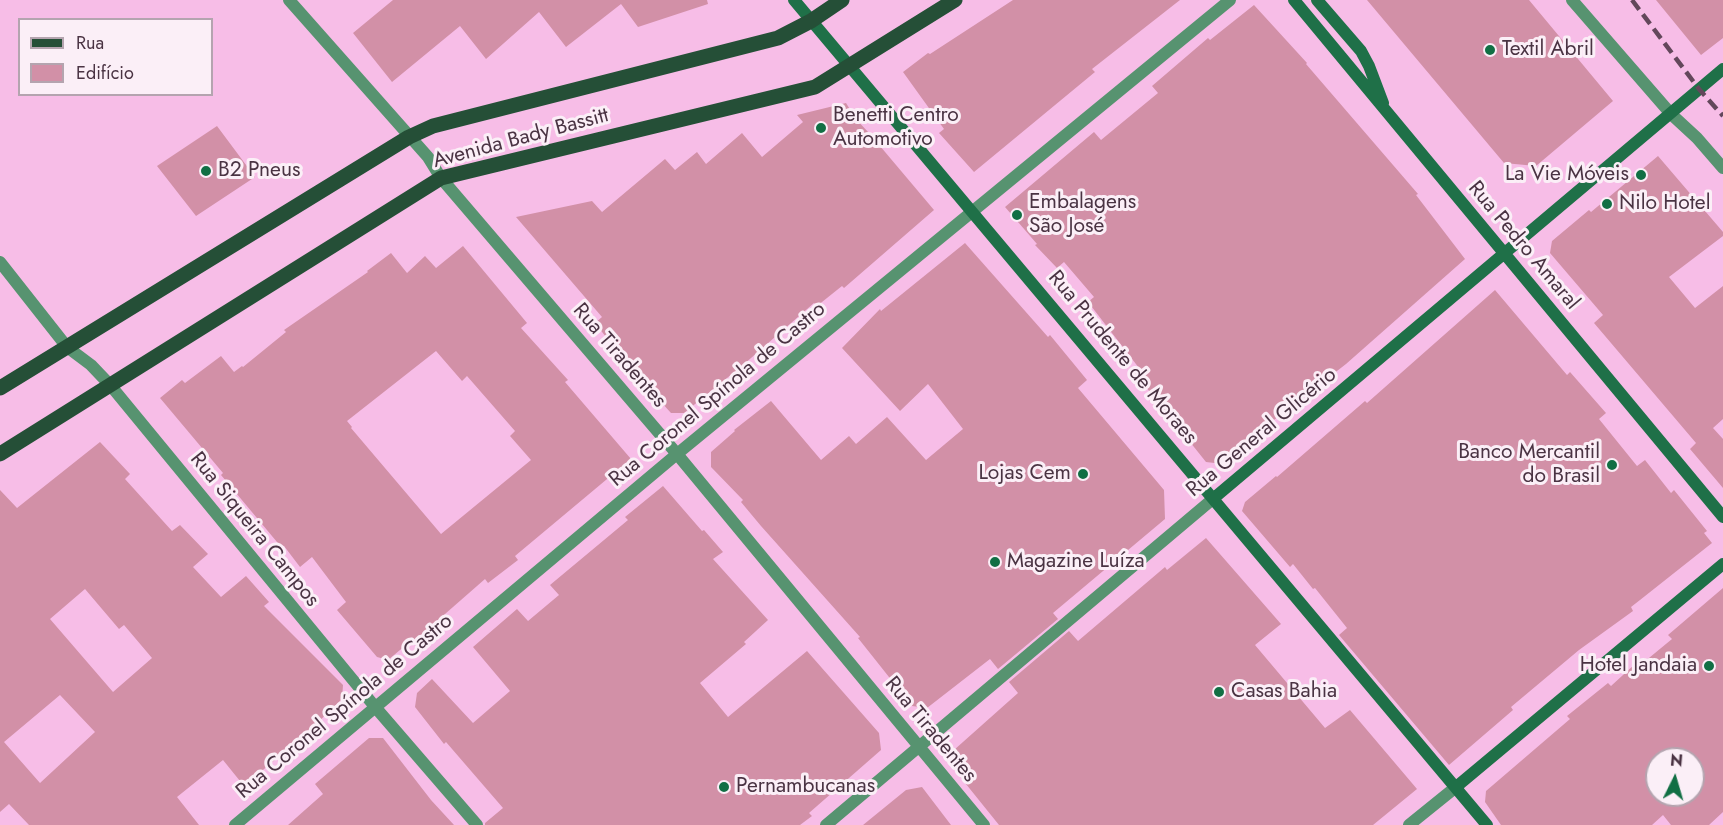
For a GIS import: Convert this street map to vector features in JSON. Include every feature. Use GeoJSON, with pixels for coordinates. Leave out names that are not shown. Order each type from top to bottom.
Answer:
{"type":"FeatureCollection","features":[{"type":"Feature","properties":{"kind":"main road","name":"Avenida Bady Bassitt"},"geometry":{"type":"LineString","coordinates":[[0,388],[409,136],[433,126],[778,38],[811,21],[842,0]]}},
{"type":"Feature","properties":{"kind":"main road","name":"Avenida Bady Bassitt"},"geometry":{"type":"LineString","coordinates":[[0,454],[441,178],[815,87],[955,0]]}},
{"type":"Feature","properties":{"kind":"street","name":"Rua Tiradentes"},"geometry":{"type":"LineString","coordinates":[[289,0],[428,157],[441,178],[677,454],[984,825]]}},
{"type":"Feature","properties":{"kind":"street","name":"Rua Prudente de Moraes"},"geometry":{"type":"LineString","coordinates":[[794,0],[1487,825]]}},
{"type":"Feature","properties":{"kind":"street","name":"Rua Coronel Spínola de Castro"},"geometry":{"type":"LineString","coordinates":[[235,825],[677,454],[1230,0]]}},
{"type":"Feature","properties":{"kind":"street","name":"Rua Pedro Amaral"},"geometry":{"type":"LineString","coordinates":[[1294,0],[1723,517]]}},
{"type":"Feature","properties":{"kind":"street"},"geometry":{"type":"LineString","coordinates":[[1317,0],[1361,51],[1387,113]]}},
{"type":"Feature","properties":{"kind":"street"},"geometry":{"type":"LineString","coordinates":[[1572,0],[1671,114],[1723,168]]}},
{"type":"Feature","properties":{"kind":"street","name":"Rua General Glicério"},"geometry":{"type":"LineString","coordinates":[[825,825],[1723,69]]}},
{"type":"Feature","properties":{"kind":"street","name":"Rua Siqueira Campos"},"geometry":{"type":"LineString","coordinates":[[0,262],[67,347],[91,365],[111,386],[376,708],[477,825]]}},
{"type":"Feature","properties":{"kind":"street"},"geometry":{"type":"LineString","coordinates":[[1409,825],[1723,564]]}},
{"type":"Feature","properties":{"kind":"building"},"geometry":{"type":"Polygon","coordinates":[[[393,0],[707,0],[708,4],[638,27],[621,4],[566,47],[539,12],[486,59],[460,26],[392,82],[353,33],[393,0]]]}},
{"type":"Feature","properties":{"kind":"building"},"geometry":{"type":"Polygon","coordinates":[[[1013,0],[1180,0],[1092,69],[1095,72],[974,172],[939,133],[944,129],[903,72],[928,53],[930,54],[1013,0]]]}},
{"type":"Feature","properties":{"kind":"building","name":"Textil Abril"},"geometry":{"type":"Polygon","coordinates":[[[1367,0],[1529,0],[1613,101],[1536,166],[1504,163],[1367,0]]]}},
{"type":"Feature","properties":{"kind":"building"},"geometry":{"type":"Polygon","coordinates":[[[1656,0],[1723,0],[1723,38],[1701,55],[1656,0]]]}},
{"type":"Feature","properties":{"kind":"building"},"geometry":{"type":"Polygon","coordinates":[[[1254,5],[1307,63],[1418,194],[1416,195],[1465,259],[1346,364],[1252,437],[1223,464],[1206,462],[1134,372],[1139,368],[1088,302],[1094,297],[1064,262],[1057,268],[1035,245],[1037,244],[1005,207],[1094,132],[1101,140],[1158,93],[1152,86],[1208,38],[1210,40],[1254,5]]]}},
{"type":"Feature","properties":{"kind":"building"},"geometry":{"type":"Polygon","coordinates":[[[846,103],[856,119],[934,210],[844,288],[842,286],[817,306],[814,303],[684,413],[671,413],[632,370],[595,323],[602,317],[516,217],[592,201],[602,212],[665,159],[675,170],[697,152],[706,164],[742,133],[762,157],[803,122],[797,115],[846,103]]]}},
{"type":"Feature","properties":{"kind":"building","name":"B2 Pneus"},"geometry":{"type":"Polygon","coordinates":[[[217,126],[255,177],[196,216],[157,166],[217,126]]]}},
{"type":"Feature","properties":{"kind":"building"},"geometry":{"type":"Polygon","coordinates":[[[1658,156],[1723,232],[1723,236],[1669,277],[1695,308],[1723,286],[1723,419],[1713,428],[1723,439],[1723,488],[1690,449],[1696,443],[1594,323],[1603,315],[1550,253],[1552,241],[1658,156]]]}},
{"type":"Feature","properties":{"kind":"building"},"geometry":{"type":"Polygon","coordinates":[[[965,243],[1048,337],[1050,335],[1087,380],[1078,388],[1164,490],[1165,519],[1053,613],[1058,619],[998,669],[990,659],[927,708],[912,706],[858,638],[860,637],[761,526],[741,502],[743,500],[711,467],[711,452],[734,430],[771,401],[821,460],[849,436],[856,444],[887,417],[926,460],[963,429],[928,384],[900,411],[842,348],[880,309],[881,311],[965,243]]]}},
{"type":"Feature","properties":{"kind":"building"},"geometry":{"type":"Polygon","coordinates":[[[463,246],[527,323],[521,328],[568,380],[565,382],[631,459],[515,556],[518,560],[488,583],[485,579],[413,642],[412,640],[388,660],[377,657],[337,610],[346,602],[312,557],[300,567],[221,475],[223,473],[160,398],[182,380],[185,383],[221,356],[234,372],[243,367],[286,332],[284,330],[368,272],[391,253],[407,273],[425,256],[436,268],[463,246]],[[436,351],[347,421],[441,534],[531,460],[510,436],[515,431],[467,376],[462,381],[436,351]]]}},
{"type":"Feature","properties":{"kind":"building"},"geometry":{"type":"Polygon","coordinates":[[[1495,290],[1567,375],[1570,372],[1606,413],[1599,419],[1637,466],[1645,460],[1671,493],[1674,490],[1707,531],[1704,533],[1712,543],[1631,607],[1633,611],[1579,650],[1511,707],[1513,710],[1449,765],[1339,635],[1347,628],[1315,588],[1313,589],[1293,564],[1290,567],[1242,511],[1245,502],[1365,401],[1367,403],[1495,290]]]}},
{"type":"Feature","properties":{"kind":"building"},"geometry":{"type":"Polygon","coordinates":[[[100,442],[130,474],[125,479],[172,531],[180,525],[208,554],[193,567],[221,597],[246,576],[269,602],[264,606],[343,685],[342,699],[309,731],[244,786],[223,760],[177,797],[199,825],[29,825],[9,804],[0,812],[0,490],[17,508],[100,442]],[[85,589],[50,619],[113,692],[152,658],[124,625],[119,629],[85,589]],[[60,695],[4,742],[40,783],[95,732],[60,695]]]}},
{"type":"Feature","properties":{"kind":"building"},"geometry":{"type":"Polygon","coordinates":[[[663,486],[723,552],[713,559],[768,620],[744,642],[746,644],[700,683],[728,717],[807,651],[879,733],[881,750],[809,813],[812,816],[800,825],[485,825],[503,808],[446,742],[444,744],[415,707],[417,693],[432,679],[473,723],[510,691],[473,647],[517,609],[528,621],[559,595],[550,585],[628,520],[625,517],[663,486]]]}},
{"type":"Feature","properties":{"kind":"building"},"geometry":{"type":"Polygon","coordinates":[[[1206,538],[1281,624],[1255,645],[1325,728],[1350,710],[1417,789],[1373,825],[999,825],[945,758],[1018,693],[1009,682],[1069,631],[1078,641],[1165,567],[1167,570],[1206,538]]]}},
{"type":"Feature","properties":{"kind":"building"},"geometry":{"type":"Polygon","coordinates":[[[1723,588],[1723,812],[1709,825],[1671,825],[1663,815],[1652,825],[1501,825],[1485,802],[1486,791],[1570,719],[1567,716],[1608,683],[1611,686],[1635,664],[1638,667],[1672,639],[1668,635],[1723,588]]]}},
{"type":"Feature","properties":{"kind":"building"},"geometry":{"type":"Polygon","coordinates":[[[369,738],[383,738],[431,800],[454,825],[288,825],[323,794],[315,784],[369,738]]]}},
{"type":"Feature","properties":{"kind":"building"},"geometry":{"type":"Polygon","coordinates":[[[922,787],[951,825],[863,825],[906,790],[922,787]]]}},
{"type":"Feature","properties":{"kind":"railway"},"geometry":{"type":"LineString","coordinates":[[1632,0],[1699,89],[1723,116]]}},
{"type":"Feature","properties":{"kind":"place","name":"Textil Abril"},"geometry":{"type":"Point","coordinates":[1490,50]}},
{"type":"Feature","properties":{"kind":"place","name":"Benetti Centro Automotivo"},"geometry":{"type":"Point","coordinates":[821,128]}},
{"type":"Feature","properties":{"kind":"place","name":"B2 Pneus"},"geometry":{"type":"Point","coordinates":[206,171]}},
{"type":"Feature","properties":{"kind":"place","name":"La Vie Móveis"},"geometry":{"type":"Point","coordinates":[1641,175]}},
{"type":"Feature","properties":{"kind":"place","name":"Nilo Hotel"},"geometry":{"type":"Point","coordinates":[1607,204]}},
{"type":"Feature","properties":{"kind":"place","name":"Embalagens São José"},"geometry":{"type":"Point","coordinates":[1017,215]}},
{"type":"Feature","properties":{"kind":"place","name":"Banco Mercantil do Brasil"},"geometry":{"type":"Point","coordinates":[1612,465]}},
{"type":"Feature","properties":{"kind":"place","name":"Lojas Cem"},"geometry":{"type":"Point","coordinates":[1083,474]}},
{"type":"Feature","properties":{"kind":"place","name":"Magazine Luíza"},"geometry":{"type":"Point","coordinates":[995,562]}},
{"type":"Feature","properties":{"kind":"place","name":"Hotel Jandaia"},"geometry":{"type":"Point","coordinates":[1709,666]}},
{"type":"Feature","properties":{"kind":"place","name":"Casas Bahia"},"geometry":{"type":"Point","coordinates":[1219,692]}},
{"type":"Feature","properties":{"kind":"place","name":"Pernambucanas"},"geometry":{"type":"Point","coordinates":[724,787]}}]}
